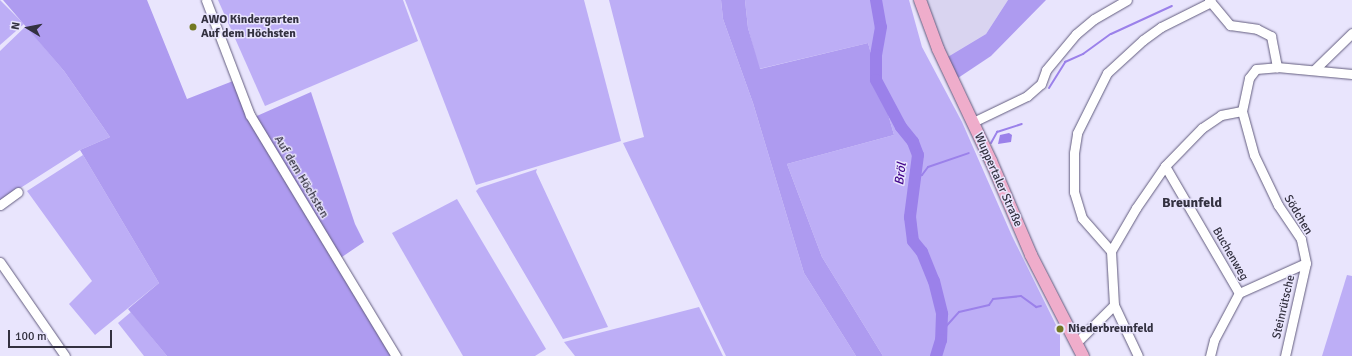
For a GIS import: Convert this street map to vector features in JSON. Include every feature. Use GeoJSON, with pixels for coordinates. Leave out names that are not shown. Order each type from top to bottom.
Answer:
{"type":"FeatureCollection","features":[{"type":"Feature","properties":{"kind":"main road","name":"Wuppertaler Straße"},"geometry":{"type":"LineString","coordinates":[[920,0],[938,49],[973,122],[1031,255],[1078,342],[1083,356]]}},
{"type":"Feature","properties":{"kind":"street","name":"Auf dem Höchsten"},"geometry":{"type":"LineString","coordinates":[[206,0],[250,115],[396,356]]}},
{"type":"Feature","properties":{"kind":"street"},"geometry":{"type":"LineString","coordinates":[[973,122],[1027,96],[1041,84],[1046,70],[1076,34],[1094,19],[1127,0]]}},
{"type":"Feature","properties":{"kind":"street"},"geometry":{"type":"LineString","coordinates":[[1111,251],[1082,218],[1074,192],[1074,153],[1077,133],[1107,74],[1142,40],[1161,26],[1210,1],[1230,25],[1257,29],[1271,36],[1277,67]]}},
{"type":"Feature","properties":{"kind":"street"},"geometry":{"type":"LineString","coordinates":[[1314,70],[1352,33]]}},
{"type":"Feature","properties":{"kind":"street"},"geometry":{"type":"LineString","coordinates":[[1138,356],[1114,306],[1111,251],[1122,230],[1165,166],[1202,128],[1220,115],[1242,111],[1249,78],[1256,69],[1277,67],[1352,74]]}},
{"type":"Feature","properties":{"kind":"street","name":"Södchen"},"geometry":{"type":"LineString","coordinates":[[1242,111],[1254,155],[1278,205],[1301,239],[1306,263]]}},
{"type":"Feature","properties":{"kind":"street","name":"Buchenweg"},"geometry":{"type":"LineString","coordinates":[[1165,166],[1239,293],[1214,340],[1210,356]]}},
{"type":"Feature","properties":{"kind":"street"},"geometry":{"type":"LineString","coordinates":[[0,205],[18,192]]}},
{"type":"Feature","properties":{"kind":"street"},"geometry":{"type":"LineString","coordinates":[[0,262],[65,356]]}},
{"type":"Feature","properties":{"kind":"street"},"geometry":{"type":"LineString","coordinates":[[1239,293],[1306,263]]}},
{"type":"Feature","properties":{"kind":"street","name":"Steinrütsche"},"geometry":{"type":"LineString","coordinates":[[1285,356],[1306,263]]}},
{"type":"Feature","properties":{"kind":"street"},"geometry":{"type":"LineString","coordinates":[[1078,342],[1114,306]]}},
{"type":"Feature","properties":{"kind":"shaded area"},"geometry":{"type":"Polygon","coordinates":[[[0,0],[24,24],[0,45],[0,0]]]}},
{"type":"Feature","properties":{"kind":"shaded area"},"geometry":{"type":"Polygon","coordinates":[[[3,0],[147,0],[187,99],[233,81],[248,120],[311,92],[355,224],[364,242],[339,259],[391,356],[167,356],[128,309],[159,283],[80,150],[110,137],[64,71],[3,0]]]}},
{"type":"Feature","properties":{"kind":"shaded area"},"geometry":{"type":"Polygon","coordinates":[[[218,0],[403,0],[418,41],[265,106],[218,0]]]}},
{"type":"Feature","properties":{"kind":"shaded area"},"geometry":{"type":"Polygon","coordinates":[[[405,0],[584,0],[621,141],[476,185],[405,0]]]}},
{"type":"Feature","properties":{"kind":"shaded area"},"geometry":{"type":"Polygon","coordinates":[[[609,0],[721,0],[723,19],[753,103],[804,273],[856,356],[726,356],[623,143],[644,137],[609,0]]]}},
{"type":"Feature","properties":{"kind":"shaded area"},"geometry":{"type":"Polygon","coordinates":[[[721,0],[745,0],[748,28],[760,69],[868,43],[894,135],[787,164],[822,257],[883,356],[856,356],[804,273],[753,103],[723,19],[721,0]]]}},
{"type":"Feature","properties":{"kind":"shaded area"},"geometry":{"type":"Polygon","coordinates":[[[745,0],[909,0],[922,47],[962,122],[1012,236],[1060,333],[1060,356],[883,356],[822,257],[787,164],[894,135],[868,43],[759,69],[748,28],[745,0]]]}},
{"type":"Feature","properties":{"kind":"shaded area"},"geometry":{"type":"Polygon","coordinates":[[[924,0],[1008,0],[986,34],[946,58],[924,0]]]}},
{"type":"Feature","properties":{"kind":"shaded area"},"geometry":{"type":"Polygon","coordinates":[[[1008,0],[1046,0],[991,56],[958,78],[946,58],[986,34],[1008,0]]]}},
{"type":"Feature","properties":{"kind":"shaded area"},"geometry":{"type":"Polygon","coordinates":[[[26,26],[64,71],[110,137],[80,150],[0,201],[0,51],[26,26]]]}},
{"type":"Feature","properties":{"kind":"shaded area"},"geometry":{"type":"Polygon","coordinates":[[[1009,133],[1012,135],[1011,142],[998,144],[1000,135],[1009,133]]]}},
{"type":"Feature","properties":{"kind":"shaded area"},"geometry":{"type":"Polygon","coordinates":[[[83,155],[159,283],[95,335],[69,304],[92,281],[27,191],[83,155]]]}},
{"type":"Feature","properties":{"kind":"shaded area"},"geometry":{"type":"Polygon","coordinates":[[[537,169],[536,172],[608,327],[563,339],[476,191],[479,188],[537,169]]]}},
{"type":"Feature","properties":{"kind":"shaded area"},"geometry":{"type":"Polygon","coordinates":[[[457,199],[546,349],[535,356],[463,356],[392,233],[457,199]]]}},
{"type":"Feature","properties":{"kind":"shaded area"},"geometry":{"type":"Polygon","coordinates":[[[1347,275],[1352,276],[1352,356],[1322,356],[1347,275]]]}},
{"type":"Feature","properties":{"kind":"shaded area"},"geometry":{"type":"Polygon","coordinates":[[[699,307],[723,356],[575,356],[564,342],[699,307]]]}},
{"type":"Feature","properties":{"kind":"shaded area"},"geometry":{"type":"Polygon","coordinates":[[[131,312],[167,356],[144,356],[118,323],[131,312]]]}},
{"type":"Feature","properties":{"kind":"waterway","name":"Bröl"},"geometry":{"type":"LineString","coordinates":[[876,0],[881,27],[876,55],[876,80],[901,127],[913,142],[918,155],[910,217],[913,241],[922,252],[934,281],[942,314],[941,340],[936,356]]}},
{"type":"Feature","properties":{"kind":"waterway"},"geometry":{"type":"LineString","coordinates":[[1049,88],[1065,62],[1083,54],[1111,34],[1172,6]]}},
{"type":"Feature","properties":{"kind":"waterway"},"geometry":{"type":"LineString","coordinates":[[991,143],[997,132],[1022,124]]}},
{"type":"Feature","properties":{"kind":"waterway"},"geometry":{"type":"LineString","coordinates":[[913,179],[922,175],[928,167],[969,153]]}},
{"type":"Feature","properties":{"kind":"waterway"},"geometry":{"type":"LineString","coordinates":[[941,332],[959,312],[989,305],[993,299],[1021,296],[1036,307],[1041,306]]}},
{"type":"Feature","properties":{"kind":"place","name":"AWO Kindergarten Auf dem Höchsten"},"geometry":{"type":"Point","coordinates":[193,27]}},
{"type":"Feature","properties":{"kind":"place","name":"Niederbreunfeld"},"geometry":{"type":"Point","coordinates":[1060,329]}},
{"type":"Feature","properties":{"kind":"district","name":"Breunfeld"},"geometry":{"type":"Point","coordinates":[1192,203]}}]}
